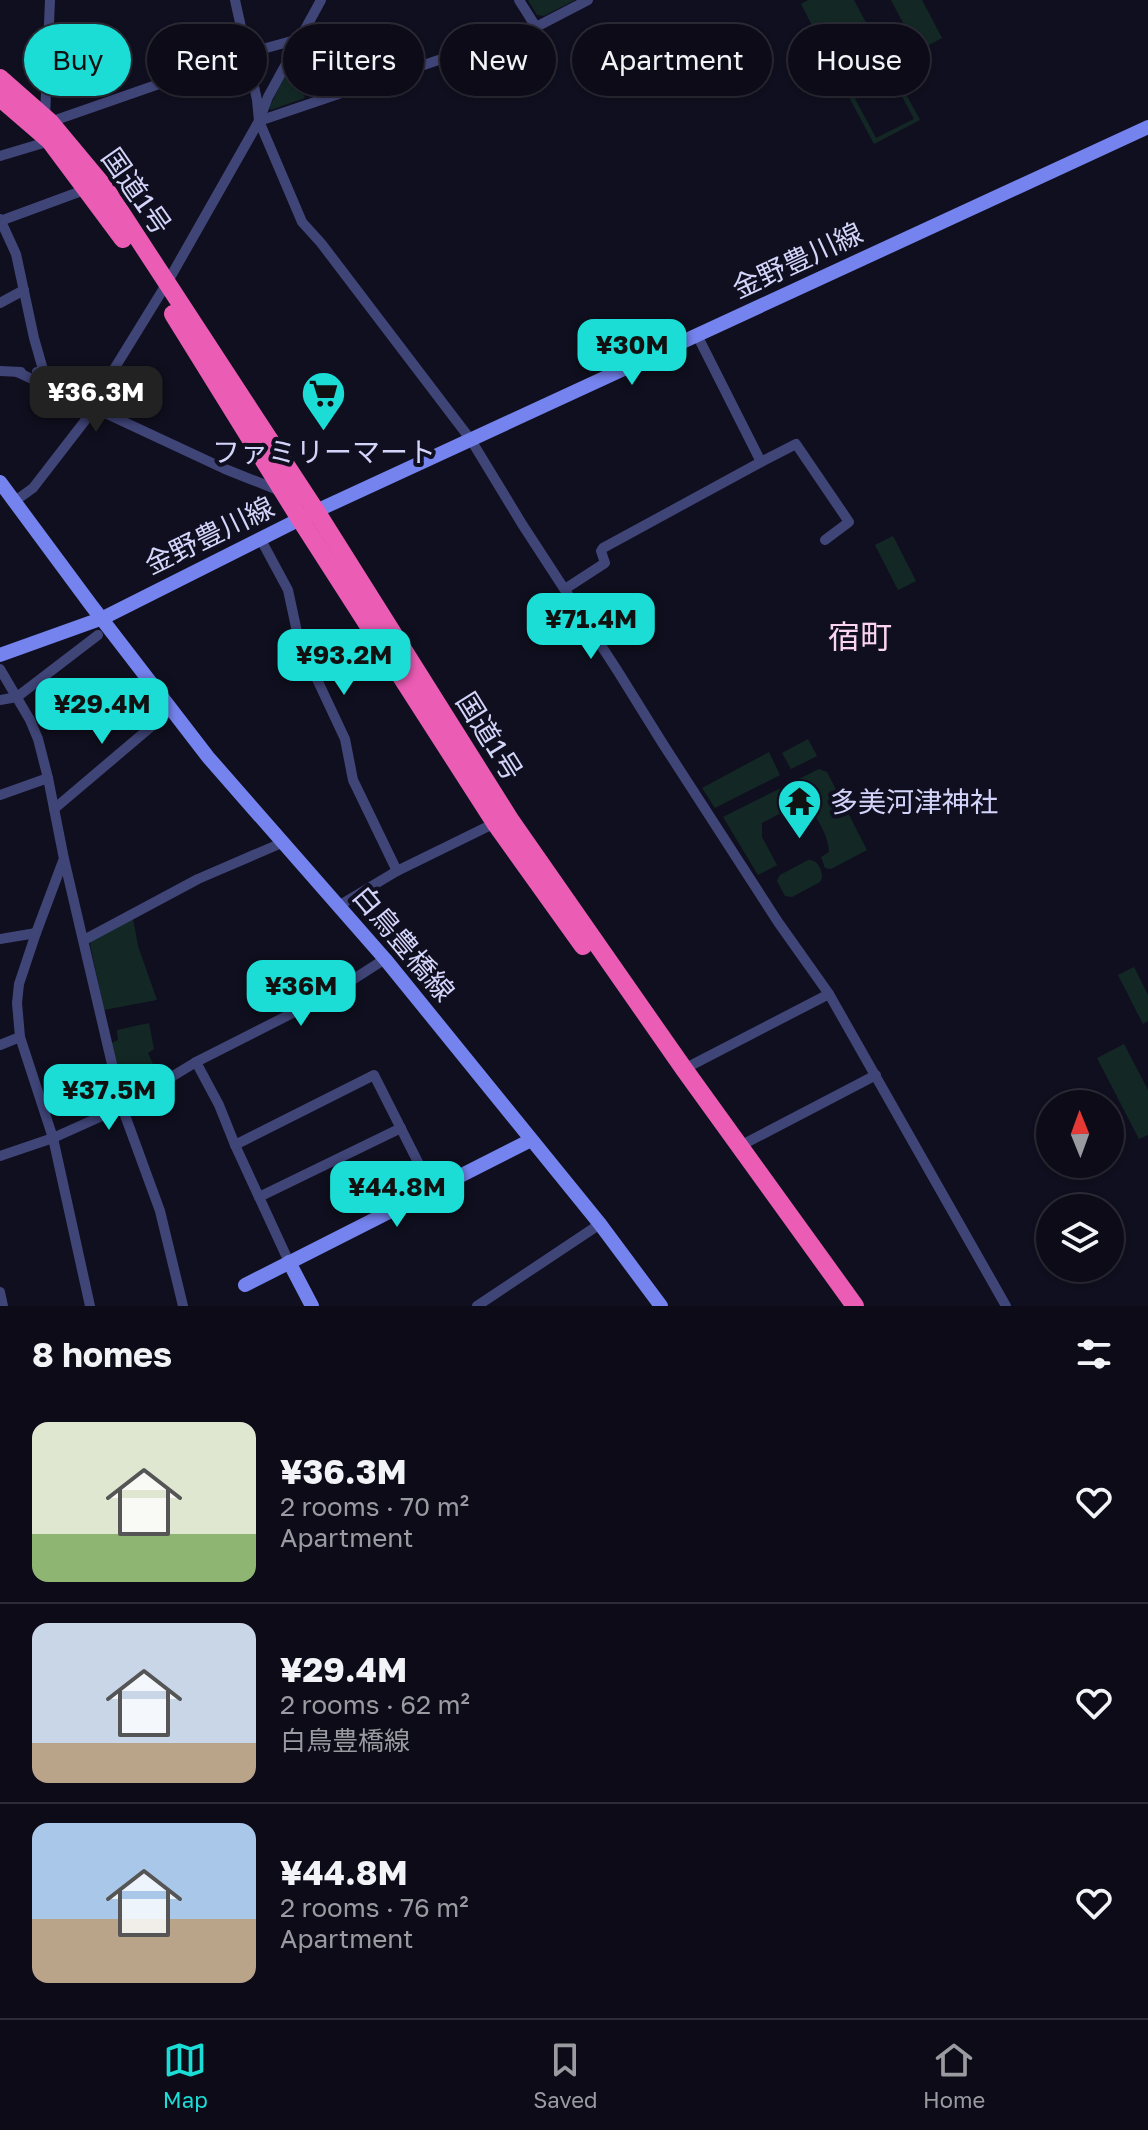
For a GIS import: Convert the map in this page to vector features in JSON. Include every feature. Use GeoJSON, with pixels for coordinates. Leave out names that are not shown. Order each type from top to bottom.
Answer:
{"type":"FeatureCollection","features":[{"type":"Feature","properties":{"kind":"highway","name":"国道1号"},"geometry":{"type":"LineString","coordinates":[[0,78],[105,188],[284,492],[308,515],[511,821],[855,1306]]}},
{"type":"Feature","properties":{"kind":"highway","name":"国道1号"},"geometry":{"type":"LineString","coordinates":[[0,98],[48,127],[87,189],[164,288],[308,515],[495,823],[841,1306]]}},
{"type":"Feature","properties":{"kind":"main road","name":"金野豊川線"},"geometry":{"type":"LineString","coordinates":[[0,655],[103,618],[308,515],[1148,127]]}},
{"type":"Feature","properties":{"kind":"main road"},"geometry":{"type":"LineString","coordinates":[[0,482],[103,618]]}},
{"type":"Feature","properties":{"kind":"main road","name":"白鳥豊橋線"},"geometry":{"type":"LineString","coordinates":[[103,618],[208,757],[385,959],[600,1224],[661,1306]]}},
{"type":"Feature","properties":{"kind":"main road"},"geometry":{"type":"LineString","coordinates":[[245,1285],[531,1140]]}},
{"type":"Feature","properties":{"kind":"main road"},"geometry":{"type":"LineString","coordinates":[[289,1262],[312,1306]]}},
{"type":"Feature","properties":{"kind":"street"},"geometry":{"type":"LineString","coordinates":[[48,127],[50,0]]}},
{"type":"Feature","properties":{"kind":"street"},"geometry":{"type":"LineString","coordinates":[[235,0],[241,24]]}},
{"type":"Feature","properties":{"kind":"street"},"geometry":{"type":"LineString","coordinates":[[307,24],[321,0]]}},
{"type":"Feature","properties":{"kind":"street"},"geometry":{"type":"LineString","coordinates":[[519,0],[534,24]]}},
{"type":"Feature","properties":{"kind":"street"},"geometry":{"type":"LineString","coordinates":[[542,24],[588,0]]}},
{"type":"Feature","properties":{"kind":"street"},"geometry":{"type":"LineString","coordinates":[[259,121],[440,60]]}},
{"type":"Feature","properties":{"kind":"street"},"geometry":{"type":"LineString","coordinates":[[15,501],[33,488],[93,407],[259,121],[283,69]]}},
{"type":"Feature","properties":{"kind":"street"},"geometry":{"type":"LineString","coordinates":[[0,156],[48,127],[147,90]]}},
{"type":"Feature","properties":{"kind":"street"},"geometry":{"type":"LineString","coordinates":[[255,96],[259,121],[302,222],[471,440],[778,922],[829,994],[1006,1306]]}},
{"type":"Feature","properties":{"kind":"street"},"geometry":{"type":"LineString","coordinates":[[44,373],[16,254],[0,220],[87,189]]}},
{"type":"Feature","properties":{"kind":"street"},"geometry":{"type":"LineString","coordinates":[[0,303],[24,290]]}},
{"type":"Feature","properties":{"kind":"street"},"geometry":{"type":"LineString","coordinates":[[697,335],[761,462]]}},
{"type":"Feature","properties":{"kind":"street"},"geometry":{"type":"LineString","coordinates":[[0,371],[111,374]]}},
{"type":"Feature","properties":{"kind":"street"},"geometry":{"type":"LineString","coordinates":[[17,372],[225,469],[284,492]]}},
{"type":"Feature","properties":{"kind":"street"},"geometry":{"type":"LineString","coordinates":[[565,589],[605,563],[603,548],[796,444],[849,522],[825,540]]}},
{"type":"Feature","properties":{"kind":"street"},"geometry":{"type":"LineString","coordinates":[[260,538],[288,590],[299,641],[345,739],[353,780],[397,871]]}},
{"type":"Feature","properties":{"kind":"street"},"geometry":{"type":"LineString","coordinates":[[0,700],[17,697],[98,635]]}},
{"type":"Feature","properties":{"kind":"street"},"geometry":{"type":"LineString","coordinates":[[0,669],[34,729],[48,778],[122,1107],[160,1211],[183,1306]]}},
{"type":"Feature","properties":{"kind":"street"},"geometry":{"type":"LineString","coordinates":[[54,809],[172,709]]}},
{"type":"Feature","properties":{"kind":"street"},"geometry":{"type":"LineString","coordinates":[[0,795],[48,778]]}},
{"type":"Feature","properties":{"kind":"street"},"geometry":{"type":"LineString","coordinates":[[340,905],[397,871],[495,823]]}},
{"type":"Feature","properties":{"kind":"street"},"geometry":{"type":"LineString","coordinates":[[84,940],[198,879],[284,842]]}},
{"type":"Feature","properties":{"kind":"street"},"geometry":{"type":"LineString","coordinates":[[64,859],[19,984],[17,1003],[20,1037],[53,1138],[90,1306]]}},
{"type":"Feature","properties":{"kind":"street"},"geometry":{"type":"LineString","coordinates":[[0,939],[36,933]]}},
{"type":"Feature","properties":{"kind":"street"},"geometry":{"type":"LineString","coordinates":[[0,1156],[53,1138],[122,1107],[196,1062],[332,993],[385,959]]}},
{"type":"Feature","properties":{"kind":"street"},"geometry":{"type":"LineString","coordinates":[[684,1069],[829,994]]}},
{"type":"Feature","properties":{"kind":"street"},"geometry":{"type":"LineString","coordinates":[[0,1045],[20,1037]]}},
{"type":"Feature","properties":{"kind":"street"},"geometry":{"type":"LineString","coordinates":[[196,1062],[219,1105],[289,1262]]}},
{"type":"Feature","properties":{"kind":"street"},"geometry":{"type":"LineString","coordinates":[[235,1145],[374,1075],[432,1190]]}},
{"type":"Feature","properties":{"kind":"street"},"geometry":{"type":"LineString","coordinates":[[740,1146],[876,1075]]}},
{"type":"Feature","properties":{"kind":"street"},"geometry":{"type":"LineString","coordinates":[[259,1197],[401,1128]]}},
{"type":"Feature","properties":{"kind":"street"},"geometry":{"type":"LineString","coordinates":[[477,1306],[600,1224]]}},
{"type":"Feature","properties":{"kind":"street"},"geometry":{"type":"LineString","coordinates":[[0,1292],[3,1306]]}},
{"type":"Feature","properties":{"kind":"green space"},"geometry":{"type":"Polygon","coordinates":[[[528,0],[575,0],[544,16],[537,15],[528,0]]]}},
{"type":"Feature","properties":{"kind":"green space"},"geometry":{"type":"Polygon","coordinates":[[[808,0],[854,0],[867,24],[811,24],[801,4],[808,0]]]}},
{"type":"Feature","properties":{"kind":"green space"},"geometry":{"type":"Polygon","coordinates":[[[891,0],[922,0],[942,38],[930,44],[930,24],[904,24],[891,0]]]}},
{"type":"Feature","properties":{"kind":"green space"},"geometry":{"type":"Polygon","coordinates":[[[283,80],[283,96],[305,98],[271,110],[269,108],[283,80]]]}},
{"type":"Feature","properties":{"kind":"green space"},"geometry":{"type":"Polygon","coordinates":[[[861,96],[855,99],[876,138],[914,119],[902,96],[907,96],[920,120],[874,144],[849,97],[861,96]]]}},
{"type":"Feature","properties":{"kind":"green space"},"geometry":{"type":"Polygon","coordinates":[[[893,536],[916,581],[898,590],[875,545],[893,536]]]}},
{"type":"Feature","properties":{"kind":"green space"},"geometry":{"type":"Polygon","coordinates":[[[808,739],[817,756],[791,769],[782,753],[808,739]]]}},
{"type":"Feature","properties":{"kind":"green space"},"geometry":{"type":"Polygon","coordinates":[[[769,752],[780,775],[715,808],[702,788],[769,752]]]}},
{"type":"Feature","properties":{"kind":"green space"},"geometry":{"type":"Polygon","coordinates":[[[819,769],[827,772],[867,850],[831,869],[825,868],[821,857],[829,852],[824,833],[809,808],[798,804],[762,823],[762,837],[777,865],[758,875],[723,817],[819,769]]]}},
{"type":"Feature","properties":{"kind":"green space"},"geometry":{"type":"Polygon","coordinates":[[[808,860],[819,866],[822,875],[820,882],[792,897],[785,896],[777,881],[780,875],[808,860]]]}},
{"type":"Feature","properties":{"kind":"green space"},"geometry":{"type":"Polygon","coordinates":[[[133,919],[138,946],[157,1000],[104,1010],[90,944],[92,940],[133,919]]]}},
{"type":"Feature","properties":{"kind":"green space"},"geometry":{"type":"Polygon","coordinates":[[[1134,967],[1148,995],[1148,1021],[1143,1024],[1118,975],[1134,967]]]}},
{"type":"Feature","properties":{"kind":"green space"},"geometry":{"type":"Polygon","coordinates":[[[149,1023],[154,1049],[148,1053],[161,1082],[127,1100],[123,1098],[111,1043],[118,1040],[117,1030],[149,1023]]]}},
{"type":"Feature","properties":{"kind":"green space"},"geometry":{"type":"Polygon","coordinates":[[[1124,1044],[1148,1090],[1148,1135],[1139,1139],[1124,1110],[1124,1090],[1114,1090],[1097,1058],[1124,1044]]]}},
{"type":"Feature","properties":{"kind":"place","name":"ファミリーマート"},"geometry":{"type":"Point","coordinates":[324,433]}},
{"type":"Feature","properties":{"kind":"place","name":"多美河津神社"},"geometry":{"type":"Point","coordinates":[799,840]}},
{"type":"Feature","properties":{"kind":"district","name":"宿町"},"geometry":{"type":"Point","coordinates":[860,636]}}]}
